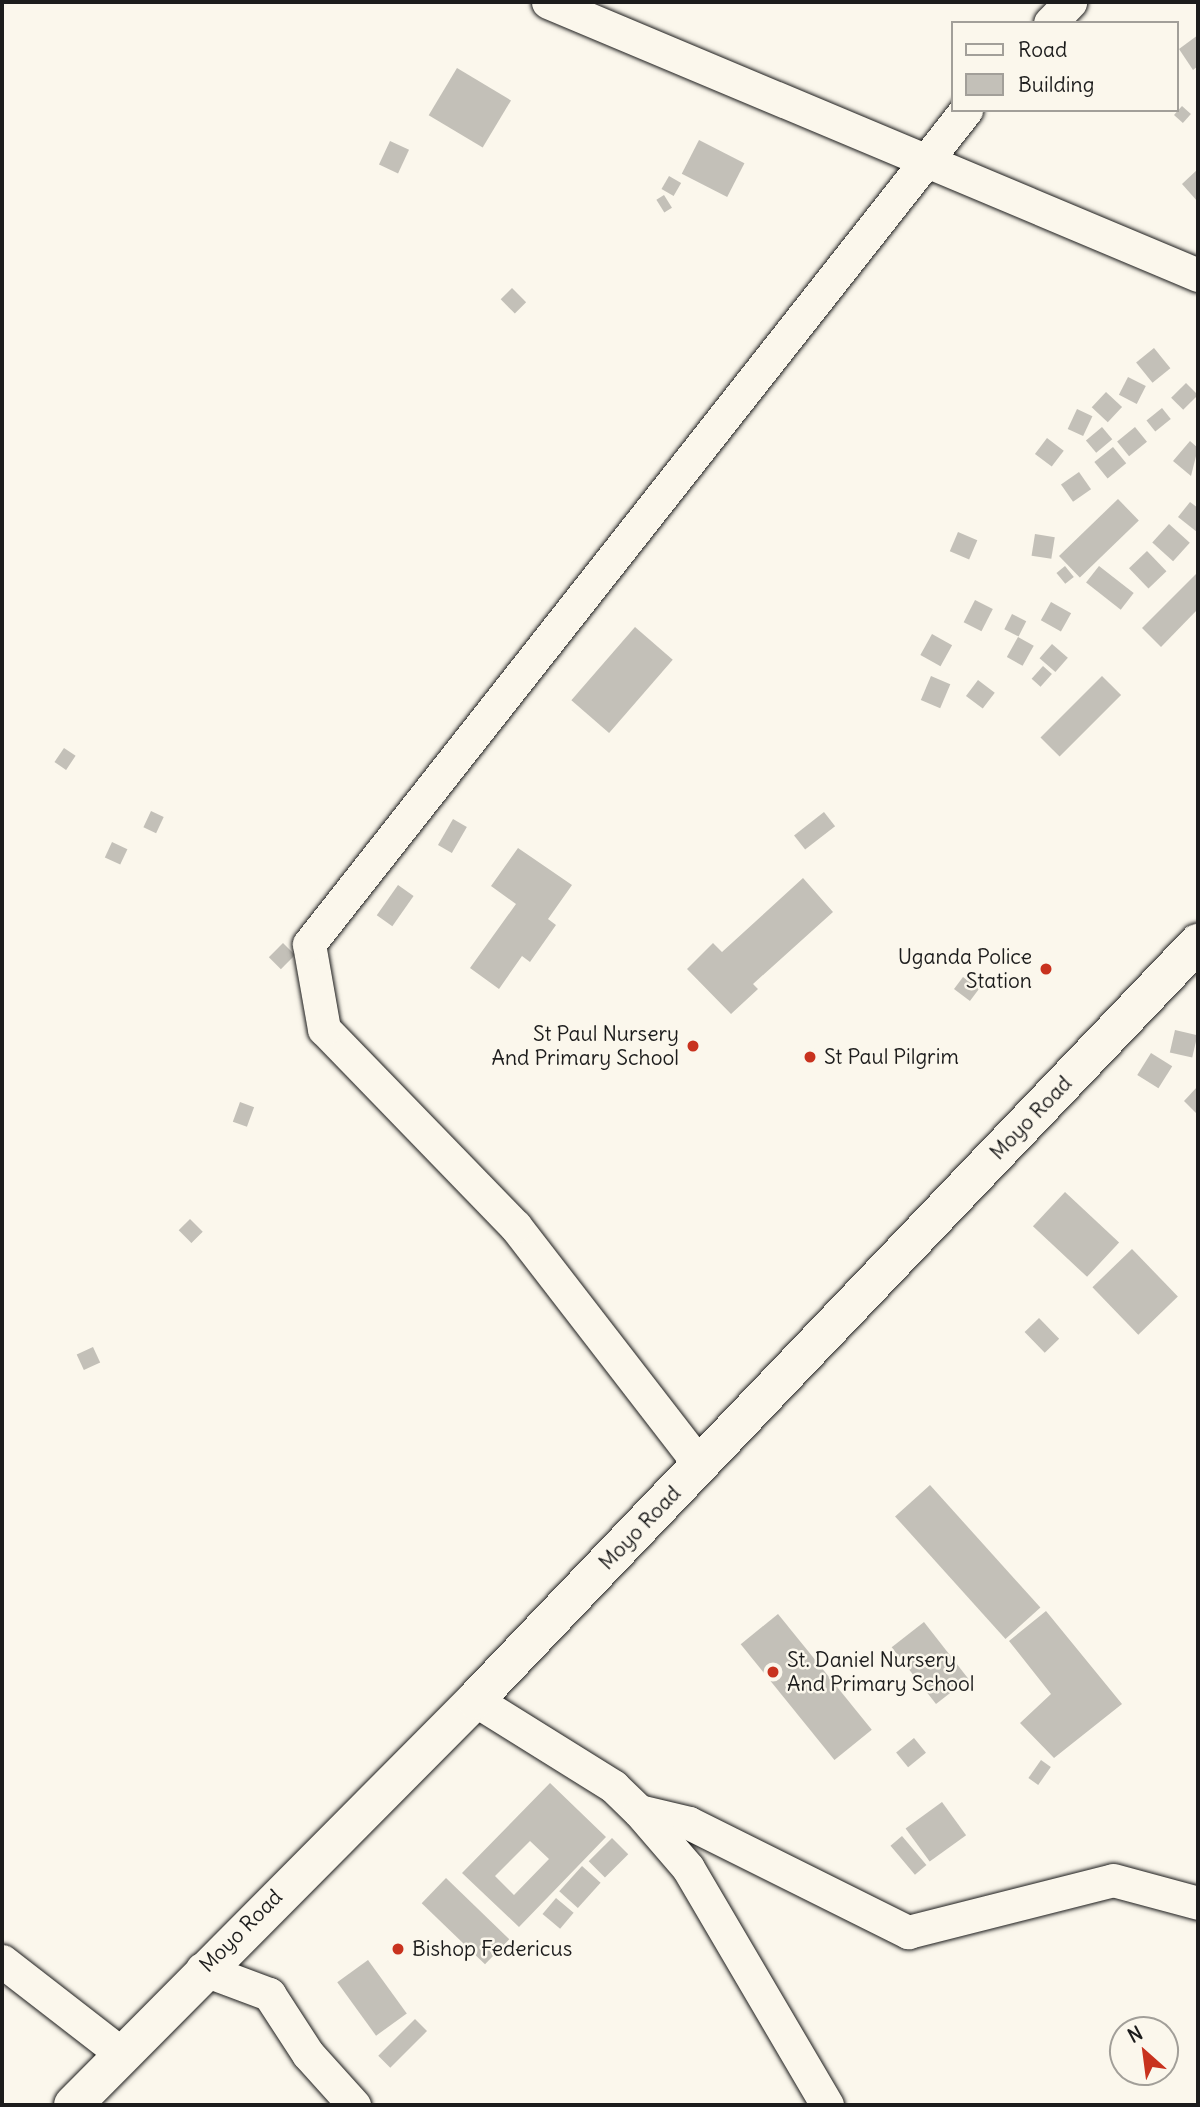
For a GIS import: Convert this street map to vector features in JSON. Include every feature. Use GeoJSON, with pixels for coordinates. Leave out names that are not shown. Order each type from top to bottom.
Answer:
{"type":"FeatureCollection","features":[{"type":"Feature","properties":{"kind":"main road","name":"Moyo Road"},"geometry":{"type":"LineString","coordinates":[[73,2105],[202,1969],[475,1700],[1198,943]]}},
{"type":"Feature","properties":{"kind":"street"},"geometry":{"type":"LineString","coordinates":[[548,2],[1198,275]]}},
{"type":"Feature","properties":{"kind":"street"},"geometry":{"type":"LineString","coordinates":[[1051,21],[1070,2]]}},
{"type":"Feature","properties":{"kind":"street"},"geometry":{"type":"LineString","coordinates":[[699,1465],[515,1226],[324,1029],[309,944],[964,112]]}},
{"type":"Feature","properties":{"kind":"street"},"geometry":{"type":"LineString","coordinates":[[475,1700],[613,1786],[639,1811],[688,1868],[827,2105]]}},
{"type":"Feature","properties":{"kind":"street"},"geometry":{"type":"LineString","coordinates":[[639,1811],[689,1823],[908,1932],[1113,1880],[1198,1903]]}},
{"type":"Feature","properties":{"kind":"street"},"geometry":{"type":"LineString","coordinates":[[2,1961],[122,2054]]}},
{"type":"Feature","properties":{"kind":"street"},"geometry":{"type":"LineString","coordinates":[[202,1969],[269,1994],[308,2054],[354,2105]]}},
{"type":"Feature","properties":{"kind":"building"},"geometry":{"type":"Polygon","coordinates":[[[1198,35],[1198,66],[1193,70],[1179,49],[1198,35]]]}},
{"type":"Feature","properties":{"kind":"building"},"geometry":{"type":"Polygon","coordinates":[[[457,68],[511,100],[483,148],[429,115],[457,68]]]}},
{"type":"Feature","properties":{"kind":"building"},"geometry":{"type":"Polygon","coordinates":[[[1182,106],[1191,114],[1183,123],[1174,115],[1182,106]]]}},
{"type":"Feature","properties":{"kind":"building"},"geometry":{"type":"Polygon","coordinates":[[[699,140],[744,163],[727,197],[682,174],[699,140]]]}},
{"type":"Feature","properties":{"kind":"building"},"geometry":{"type":"Polygon","coordinates":[[[390,141],[409,150],[398,173],[379,165],[390,141]]]}},
{"type":"Feature","properties":{"kind":"building"},"geometry":{"type":"Polygon","coordinates":[[[1198,169],[1198,202],[1182,184],[1198,169]]]}},
{"type":"Feature","properties":{"kind":"building"},"geometry":{"type":"Polygon","coordinates":[[[669,176],[681,183],[674,196],[662,189],[669,176]]]}},
{"type":"Feature","properties":{"kind":"building"},"geometry":{"type":"Polygon","coordinates":[[[664,195],[672,208],[664,212],[656,200],[664,195]]]}},
{"type":"Feature","properties":{"kind":"building"},"geometry":{"type":"Polygon","coordinates":[[[512,288],[526,302],[515,313],[501,299],[512,288]]]}},
{"type":"Feature","properties":{"kind":"building"},"geometry":{"type":"Polygon","coordinates":[[[1154,348],[1170,368],[1152,383],[1136,362],[1154,348]]]}},
{"type":"Feature","properties":{"kind":"building"},"geometry":{"type":"Polygon","coordinates":[[[1128,377],[1146,386],[1137,404],[1119,395],[1128,377]]]}},
{"type":"Feature","properties":{"kind":"building"},"geometry":{"type":"Polygon","coordinates":[[[1186,383],[1198,395],[1183,410],[1171,398],[1186,383]]]}},
{"type":"Feature","properties":{"kind":"building"},"geometry":{"type":"Polygon","coordinates":[[[1106,392],[1122,407],[1108,422],[1092,407],[1106,392]]]}},
{"type":"Feature","properties":{"kind":"building"},"geometry":{"type":"Polygon","coordinates":[[[1162,408],[1171,419],[1155,431],[1146,421],[1162,408]]]}},
{"type":"Feature","properties":{"kind":"building"},"geometry":{"type":"Polygon","coordinates":[[[1077,409],[1092,416],[1083,436],[1068,429],[1077,409]]]}},
{"type":"Feature","properties":{"kind":"building"},"geometry":{"type":"Polygon","coordinates":[[[1102,427],[1112,439],[1096,453],[1086,440],[1102,427]]]}},
{"type":"Feature","properties":{"kind":"building"},"geometry":{"type":"Polygon","coordinates":[[[1135,427],[1147,442],[1129,456],[1117,441],[1135,427]]]}},
{"type":"Feature","properties":{"kind":"building"},"geometry":{"type":"Polygon","coordinates":[[[1047,438],[1064,451],[1052,467],[1035,454],[1047,438]]]}},
{"type":"Feature","properties":{"kind":"building"},"geometry":{"type":"Polygon","coordinates":[[[1190,441],[1198,448],[1191,476],[1173,461],[1190,441]]]}},
{"type":"Feature","properties":{"kind":"building"},"geometry":{"type":"Polygon","coordinates":[[[1113,447],[1126,463],[1108,478],[1094,462],[1113,447]]]}},
{"type":"Feature","properties":{"kind":"building"},"geometry":{"type":"Polygon","coordinates":[[[1079,472],[1091,489],[1073,502],[1061,485],[1079,472]]]}},
{"type":"Feature","properties":{"kind":"building"},"geometry":{"type":"Polygon","coordinates":[[[1118,499],[1139,521],[1080,578],[1059,556],[1118,499]]]}},
{"type":"Feature","properties":{"kind":"building"},"geometry":{"type":"Polygon","coordinates":[[[1190,502],[1198,508],[1197,532],[1178,517],[1190,502]]]}},
{"type":"Feature","properties":{"kind":"building"},"geometry":{"type":"Polygon","coordinates":[[[1169,524],[1190,543],[1173,561],[1152,543],[1169,524]]]}},
{"type":"Feature","properties":{"kind":"building"},"geometry":{"type":"Polygon","coordinates":[[[958,532],[977,540],[969,560],[950,551],[958,532]]]}},
{"type":"Feature","properties":{"kind":"building"},"geometry":{"type":"Polygon","coordinates":[[[1035,534],[1055,537],[1051,559],[1032,556],[1035,534]]]}},
{"type":"Feature","properties":{"kind":"building"},"geometry":{"type":"Polygon","coordinates":[[[1147,551],[1166,571],[1148,589],[1129,568],[1147,551]]]}},
{"type":"Feature","properties":{"kind":"building"},"geometry":{"type":"Polygon","coordinates":[[[1065,566],[1074,577],[1065,584],[1056,573],[1065,566]]]}},
{"type":"Feature","properties":{"kind":"building"},"geometry":{"type":"Polygon","coordinates":[[[1099,566],[1134,593],[1121,610],[1086,583],[1099,566]]]}},
{"type":"Feature","properties":{"kind":"building"},"geometry":{"type":"Polygon","coordinates":[[[1198,572],[1198,609],[1161,647],[1142,628],[1198,572]]]}},
{"type":"Feature","properties":{"kind":"building"},"geometry":{"type":"Polygon","coordinates":[[[975,600],[993,609],[981,631],[964,622],[975,600]]]}},
{"type":"Feature","properties":{"kind":"building"},"geometry":{"type":"Polygon","coordinates":[[[1051,602],[1071,613],[1061,632],[1041,620],[1051,602]]]}},
{"type":"Feature","properties":{"kind":"building"},"geometry":{"type":"Polygon","coordinates":[[[1012,614],[1026,621],[1019,636],[1004,629],[1012,614]]]}},
{"type":"Feature","properties":{"kind":"building"},"geometry":{"type":"Polygon","coordinates":[[[635,627],[673,660],[609,733],[571,700],[635,627]]]}},
{"type":"Feature","properties":{"kind":"building"},"geometry":{"type":"Polygon","coordinates":[[[932,634],[952,645],[940,666],[920,655],[932,634]]]}},
{"type":"Feature","properties":{"kind":"building"},"geometry":{"type":"Polygon","coordinates":[[[1018,637],[1034,646],[1023,666],[1007,657],[1018,637]]]}},
{"type":"Feature","properties":{"kind":"building"},"geometry":{"type":"Polygon","coordinates":[[[1052,644],[1068,658],[1055,672],[1040,658],[1052,644]]]}},
{"type":"Feature","properties":{"kind":"building"},"geometry":{"type":"Polygon","coordinates":[[[1043,666],[1052,674],[1041,687],[1032,679],[1043,666]]]}},
{"type":"Feature","properties":{"kind":"building"},"geometry":{"type":"Polygon","coordinates":[[[931,676],[950,684],[940,708],[921,700],[931,676]]]}},
{"type":"Feature","properties":{"kind":"building"},"geometry":{"type":"Polygon","coordinates":[[[1102,676],[1121,695],[1060,757],[1040,738],[1102,676]]]}},
{"type":"Feature","properties":{"kind":"building"},"geometry":{"type":"Polygon","coordinates":[[[978,680],[995,693],[983,709],[966,696],[978,680]]]}},
{"type":"Feature","properties":{"kind":"building"},"geometry":{"type":"Polygon","coordinates":[[[64,748],[76,756],[66,770],[54,762],[64,748]]]}},
{"type":"Feature","properties":{"kind":"building"},"geometry":{"type":"Polygon","coordinates":[[[151,811],[164,817],[156,833],[143,827],[151,811]]]}},
{"type":"Feature","properties":{"kind":"building"},"geometry":{"type":"Polygon","coordinates":[[[824,812],[835,826],[805,850],[794,835],[824,812]]]}},
{"type":"Feature","properties":{"kind":"building"},"geometry":{"type":"Polygon","coordinates":[[[453,819],[467,827],[452,853],[438,845],[453,819]]]}},
{"type":"Feature","properties":{"kind":"building"},"geometry":{"type":"Polygon","coordinates":[[[112,842],[127,849],[120,865],[105,857],[112,842]]]}},
{"type":"Feature","properties":{"kind":"building"},"geometry":{"type":"Polygon","coordinates":[[[518,848],[572,885],[548,919],[556,925],[530,962],[522,956],[499,989],[470,968],[516,904],[491,886],[518,848]]]}},
{"type":"Feature","properties":{"kind":"building"},"geometry":{"type":"Polygon","coordinates":[[[803,878],[833,912],[753,984],[758,989],[731,1014],[687,969],[713,943],[722,952],[803,878]]]}},
{"type":"Feature","properties":{"kind":"building"},"geometry":{"type":"Polygon","coordinates":[[[398,885],[414,896],[392,926],[377,915],[398,885]]]}},
{"type":"Feature","properties":{"kind":"building"},"geometry":{"type":"Polygon","coordinates":[[[283,943],[295,955],[281,969],[269,957],[283,943]]]}},
{"type":"Feature","properties":{"kind":"building"},"geometry":{"type":"Polygon","coordinates":[[[963,977],[979,989],[970,1001],[954,989],[963,977]]]}},
{"type":"Feature","properties":{"kind":"building"},"geometry":{"type":"Polygon","coordinates":[[[1175,1030],[1197,1035],[1192,1058],[1170,1052],[1175,1030]]]}},
{"type":"Feature","properties":{"kind":"building"},"geometry":{"type":"Polygon","coordinates":[[[1151,1053],[1172,1066],[1158,1088],[1137,1075],[1151,1053]]]}},
{"type":"Feature","properties":{"kind":"building"},"geometry":{"type":"Polygon","coordinates":[[[1198,1086],[1198,1115],[1184,1101],[1198,1086]]]}},
{"type":"Feature","properties":{"kind":"building"},"geometry":{"type":"Polygon","coordinates":[[[240,1102],[254,1107],[247,1127],[233,1122],[240,1102]]]}},
{"type":"Feature","properties":{"kind":"building"},"geometry":{"type":"Polygon","coordinates":[[[1065,1192],[1119,1242],[1087,1277],[1033,1226],[1065,1192]]]}},
{"type":"Feature","properties":{"kind":"building"},"geometry":{"type":"Polygon","coordinates":[[[190,1219],[203,1232],[191,1243],[179,1230],[190,1219]]]}},
{"type":"Feature","properties":{"kind":"building"},"geometry":{"type":"Polygon","coordinates":[[[1132,1249],[1178,1296],[1138,1335],[1092,1287],[1132,1249]]]}},
{"type":"Feature","properties":{"kind":"building"},"geometry":{"type":"Polygon","coordinates":[[[1039,1318],[1059,1339],[1045,1353],[1025,1332],[1039,1318]]]}},
{"type":"Feature","properties":{"kind":"building"},"geometry":{"type":"Polygon","coordinates":[[[93,1347],[100,1362],[84,1370],[77,1355],[93,1347]]]}},
{"type":"Feature","properties":{"kind":"building"},"geometry":{"type":"Polygon","coordinates":[[[930,1485],[1040,1608],[1005,1639],[895,1516],[930,1485]]]}},
{"type":"Feature","properties":{"kind":"building"},"geometry":{"type":"Polygon","coordinates":[[[1046,1611],[1122,1704],[1054,1758],[1020,1723],[1051,1694],[1009,1641],[1046,1611]]]}},
{"type":"Feature","properties":{"kind":"building"},"geometry":{"type":"Polygon","coordinates":[[[778,1614],[872,1730],[834,1760],[741,1644],[778,1614]]]}},
{"type":"Feature","properties":{"kind":"building"},"geometry":{"type":"Polygon","coordinates":[[[924,1622],[968,1679],[936,1704],[892,1647],[924,1622]]]}},
{"type":"Feature","properties":{"kind":"building"},"geometry":{"type":"Polygon","coordinates":[[[914,1738],[926,1753],[908,1767],[896,1752],[914,1738]]]}},
{"type":"Feature","properties":{"kind":"building"},"geometry":{"type":"Polygon","coordinates":[[[1041,1760],[1051,1767],[1038,1785],[1028,1778],[1041,1760]]]}},
{"type":"Feature","properties":{"kind":"building"},"geometry":{"type":"Polygon","coordinates":[[[550,1783],[606,1837],[519,1927],[462,1873],[550,1783]],[[530,1841],[495,1876],[514,1895],[549,1859],[530,1841]]]}},
{"type":"Feature","properties":{"kind":"building"},"geometry":{"type":"Polygon","coordinates":[[[942,1802],[966,1835],[930,1862],[906,1828],[942,1802]]]}},
{"type":"Feature","properties":{"kind":"building"},"geometry":{"type":"Polygon","coordinates":[[[902,1836],[926,1865],[915,1875],[891,1846],[902,1836]]]}},
{"type":"Feature","properties":{"kind":"building"},"geometry":{"type":"Polygon","coordinates":[[[612,1838],[628,1854],[605,1878],[589,1861],[612,1838]]]}},
{"type":"Feature","properties":{"kind":"building"},"geometry":{"type":"Polygon","coordinates":[[[582,1866],[601,1883],[578,1908],[559,1891],[582,1866]]]}},
{"type":"Feature","properties":{"kind":"building"},"geometry":{"type":"Polygon","coordinates":[[[446,1878],[509,1939],[485,1964],[422,1903],[446,1878]]]}},
{"type":"Feature","properties":{"kind":"building"},"geometry":{"type":"Polygon","coordinates":[[[556,1898],[574,1913],[560,1929],[543,1914],[556,1898]]]}},
{"type":"Feature","properties":{"kind":"building"},"geometry":{"type":"Polygon","coordinates":[[[368,1960],[407,2013],[376,2036],[337,1982],[368,1960]]]}},
{"type":"Feature","properties":{"kind":"building"},"geometry":{"type":"Polygon","coordinates":[[[415,2019],[427,2031],[390,2068],[378,2056],[415,2019]]]}},
{"type":"Feature","properties":{"kind":"place","name":"Uganda Police Station"},"geometry":{"type":"Point","coordinates":[1046,969]}},
{"type":"Feature","properties":{"kind":"place","name":"St Paul Nursery And Primary School"},"geometry":{"type":"Point","coordinates":[693,1046]}},
{"type":"Feature","properties":{"kind":"place","name":"St Paul Pilgrim"},"geometry":{"type":"Point","coordinates":[810,1057]}},
{"type":"Feature","properties":{"kind":"place","name":"St. Daniel Nursery And Primary School"},"geometry":{"type":"Point","coordinates":[773,1672]}},
{"type":"Feature","properties":{"kind":"place","name":"Bishop Federicus"},"geometry":{"type":"Point","coordinates":[398,1949]}}]}
